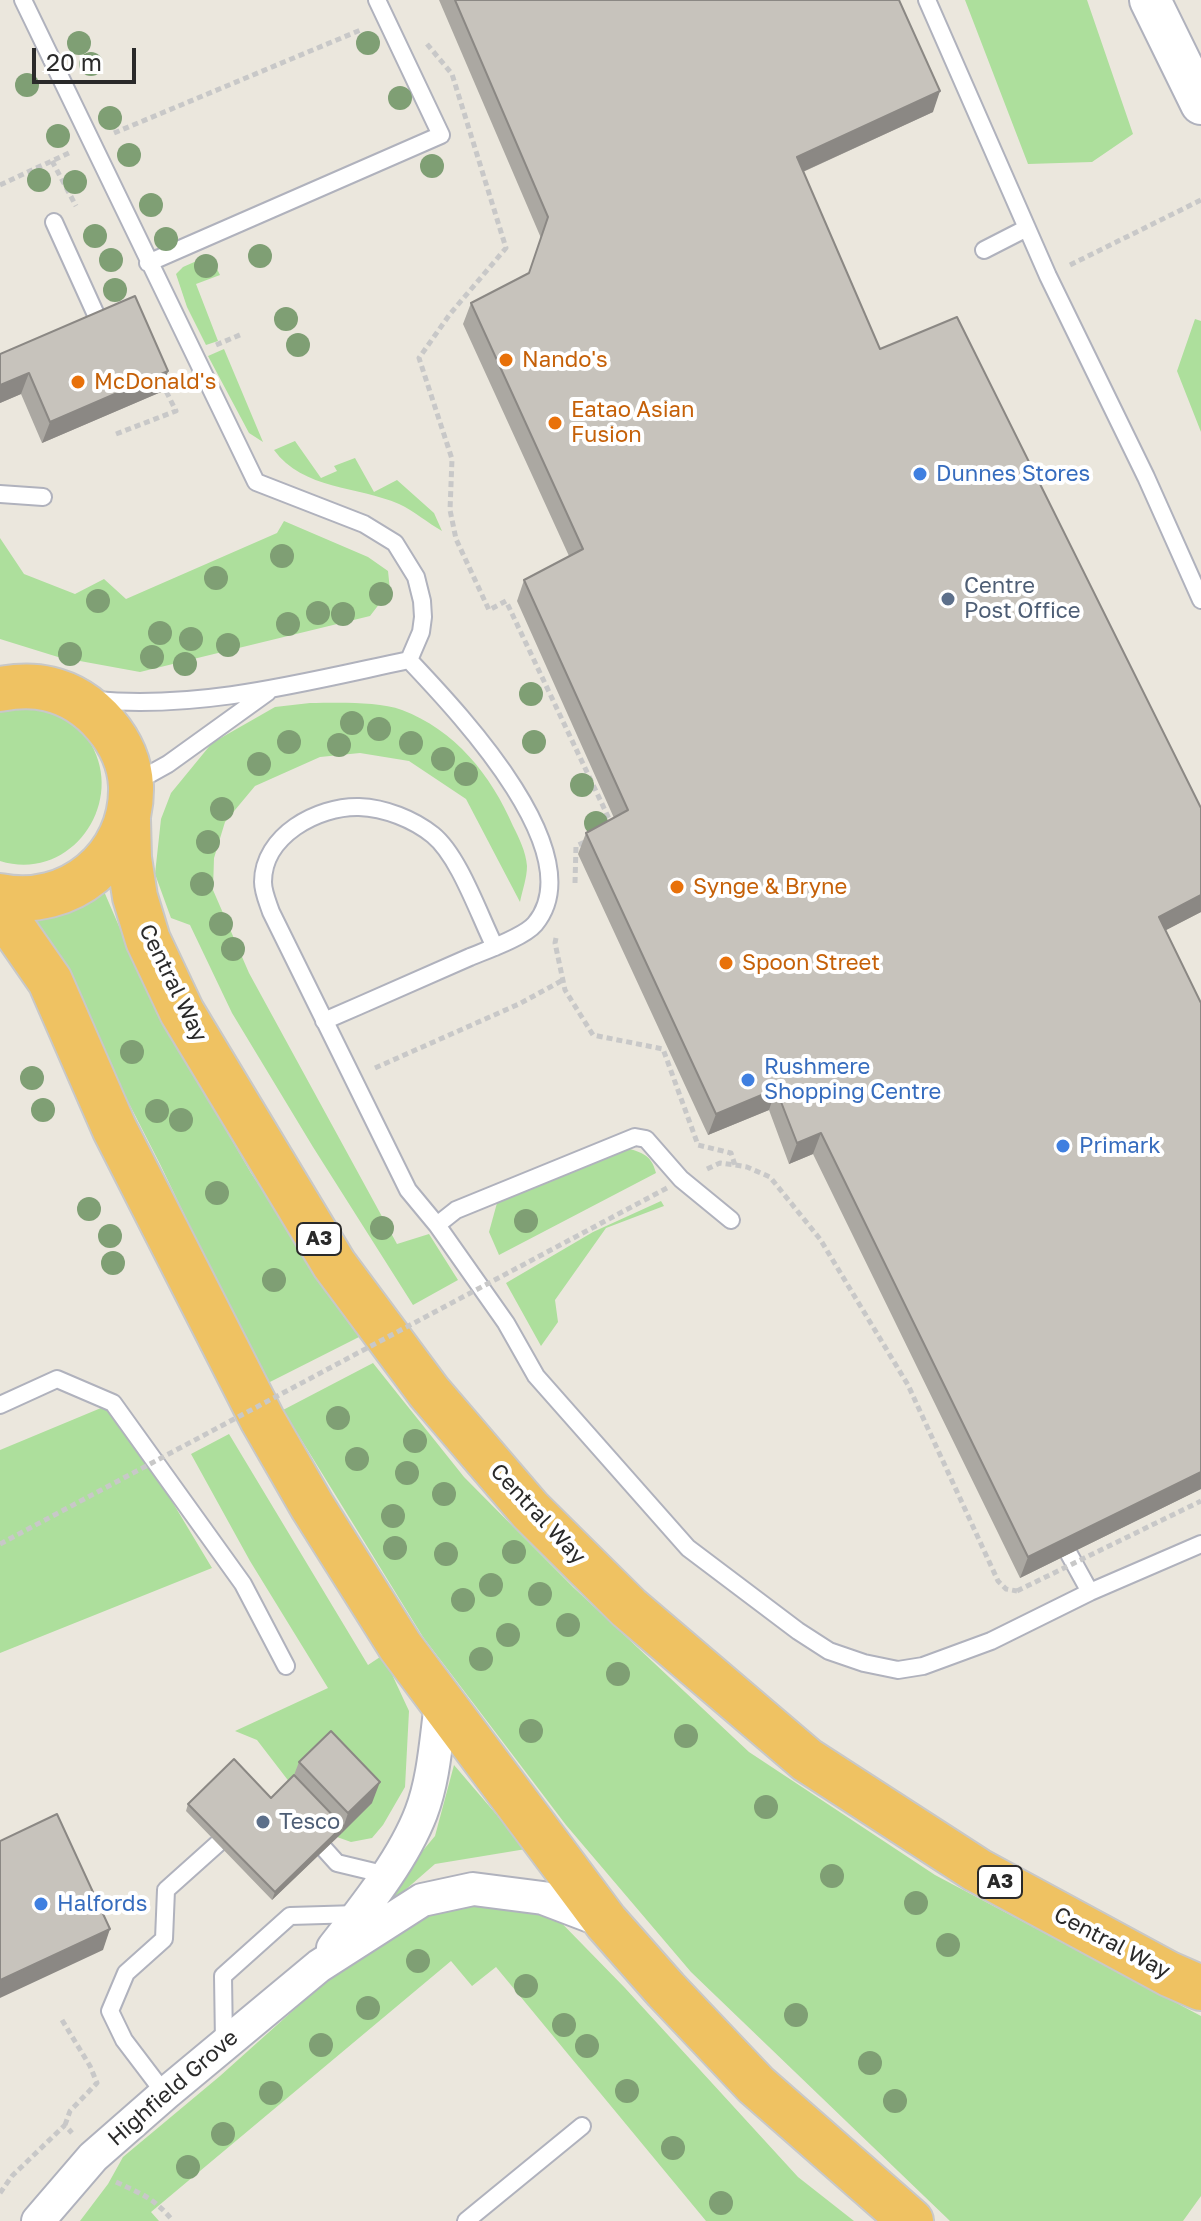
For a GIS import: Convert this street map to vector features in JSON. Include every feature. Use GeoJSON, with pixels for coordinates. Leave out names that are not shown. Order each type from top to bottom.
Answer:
{"type":"FeatureCollection","features":[{"type":"Feature","properties":{"kind":"highway","name":"A3"},"geometry":{"type":"LineString","coordinates":[[7,684],[48,688],[73,698],[102,720],[122,750],[129,802]]}},
{"type":"Feature","properties":{"kind":"highway"},"geometry":{"type":"LineString","coordinates":[[0,896],[17,899],[47,897],[74,887],[98,870],[116,847],[129,802]]}},
{"type":"Feature","properties":{"kind":"highway","name":"Central Way"},"geometry":{"type":"LineString","coordinates":[[129,802],[129,858],[135,897],[148,940],[182,1012],[334,1264],[429,1392],[530,1510],[629,1608],[807,1760],[977,1870],[1169,1974],[1201,1988]]}},
{"type":"Feature","properties":{"kind":"highway"},"geometry":{"type":"LineString","coordinates":[[0,909],[50,981],[114,1128],[262,1419],[312,1506],[400,1646],[606,1922],[756,2085],[911,2221]]}},
{"type":"Feature","properties":{"kind":"street"},"geometry":{"type":"LineString","coordinates":[[1150,0],[1201,104]]}},
{"type":"Feature","properties":{"kind":"street","name":"Highfield Grove"},"geometry":{"type":"LineString","coordinates":[[319,1966],[387,1875],[421,1814],[433,1766],[441,1704]]}},
{"type":"Feature","properties":{"kind":"street","name":"Highfield Grove"},"geometry":{"type":"LineString","coordinates":[[38,2221],[93,2157],[224,2044],[319,1966],[422,1900],[473,1889],[543,1898],[606,1922]]}},
{"type":"Feature","properties":{"kind":"lane"},"geometry":{"type":"LineString","coordinates":[[23,0],[256,482],[364,524],[395,543],[408,561],[416,577],[423,617],[421,632],[409,660]]}},
{"type":"Feature","properties":{"kind":"lane"},"geometry":{"type":"LineString","coordinates":[[148,263],[441,135],[377,0]]}},
{"type":"Feature","properties":{"kind":"lane"},"geometry":{"type":"LineString","coordinates":[[927,0],[1048,276],[1146,477],[1201,600]]}},
{"type":"Feature","properties":{"kind":"lane"},"geometry":{"type":"LineString","coordinates":[[54,222],[102,328],[88,334]]}},
{"type":"Feature","properties":{"kind":"lane"},"geometry":{"type":"LineString","coordinates":[[984,250],[1027,228]]}},
{"type":"Feature","properties":{"kind":"lane"},"geometry":{"type":"LineString","coordinates":[[0,494],[43,497]]}},
{"type":"Feature","properties":{"kind":"lane"},"geometry":{"type":"LineString","coordinates":[[73,698],[126,703],[180,702],[272,688],[409,660]]}},
{"type":"Feature","properties":{"kind":"lane"},"geometry":{"type":"LineString","coordinates":[[324,1021],[495,947],[534,926],[544,910],[550,887],[542,840],[504,770],[463,718],[409,660]]}},
{"type":"Feature","properties":{"kind":"lane"},"geometry":{"type":"LineString","coordinates":[[129,802],[168,764],[272,688]]}},
{"type":"Feature","properties":{"kind":"lane"},"geometry":{"type":"LineString","coordinates":[[495,947],[448,848],[410,820],[358,807],[303,821],[285,834],[266,864],[263,885],[271,912],[408,1190],[437,1225],[506,1323],[536,1376],[688,1548],[829,1651],[898,1670],[923,1666],[991,1641],[1090,1592],[1201,1544]]}},
{"type":"Feature","properties":{"kind":"lane"},"geometry":{"type":"LineString","coordinates":[[437,1225],[456,1210],[635,1137],[646,1139],[674,1184],[731,1220]]}},
{"type":"Feature","properties":{"kind":"lane"},"geometry":{"type":"LineString","coordinates":[[0,1405],[57,1379],[113,1403],[243,1584],[286,1666]]}},
{"type":"Feature","properties":{"kind":"lane"},"geometry":{"type":"LineString","coordinates":[[1069,1554],[1090,1592]]}},
{"type":"Feature","properties":{"kind":"lane"},"geometry":{"type":"LineString","coordinates":[[295,1817],[337,1863],[387,1875]]}},
{"type":"Feature","properties":{"kind":"lane"},"geometry":{"type":"LineString","coordinates":[[165,2094],[124,2040],[110,2011],[126,1973],[164,1939],[166,1890],[242,1823]]}},
{"type":"Feature","properties":{"kind":"lane"},"geometry":{"type":"LineString","coordinates":[[224,2044],[223,1976],[290,1916],[359,1914]]}},
{"type":"Feature","properties":{"kind":"lane"},"geometry":{"type":"LineString","coordinates":[[466,2221],[582,2126]]}},
{"type":"Feature","properties":{"kind":"path"},"geometry":{"type":"LineString","coordinates":[[0,185],[91,142],[386,20]]}},
{"type":"Feature","properties":{"kind":"path"},"geometry":{"type":"LineString","coordinates":[[424,40],[452,74],[506,248],[450,314],[419,358],[452,459],[450,510],[456,539],[489,610],[506,601],[614,828],[601,834]]}},
{"type":"Feature","properties":{"kind":"path"},"geometry":{"type":"LineString","coordinates":[[1048,276],[1201,200]]}},
{"type":"Feature","properties":{"kind":"path"},"geometry":{"type":"LineString","coordinates":[[116,434],[176,411],[156,371]]}},
{"type":"Feature","properties":{"kind":"path"},"geometry":{"type":"LineString","coordinates":[[571,891],[577,879],[576,846],[589,840]]}},
{"type":"Feature","properties":{"kind":"path"},"geometry":{"type":"LineString","coordinates":[[558,928],[555,943],[565,990],[593,1035],[663,1049],[698,1145],[731,1153],[735,1165]]}},
{"type":"Feature","properties":{"kind":"path"},"geometry":{"type":"LineString","coordinates":[[352,1078],[519,1004],[563,980]]}},
{"type":"Feature","properties":{"kind":"path"},"geometry":{"type":"LineString","coordinates":[[0,1544],[674,1184],[720,1163],[747,1167],[770,1177],[820,1239],[908,1385],[998,1581],[1006,1589],[1017,1591],[1201,1501]]}},
{"type":"Feature","properties":{"kind":"path"},"geometry":{"type":"LineString","coordinates":[[62,2020],[97,2083],[70,2111],[65,2125]]}},
{"type":"Feature","properties":{"kind":"path"},"geometry":{"type":"LineString","coordinates":[[161,2206],[173,2221]]}},
{"type":"Feature","properties":{"kind":"green space"},"geometry":{"type":"Polygon","coordinates":[[[965,0],[1087,0],[1133,134],[1092,162],[1028,164],[965,0]]]}},
{"type":"Feature","properties":{"kind":"green space"},"geometry":{"type":"Polygon","coordinates":[[[210,255],[220,275],[196,284],[218,341],[206,345],[187,307],[176,274],[183,267],[210,255]]]}},
{"type":"Feature","properties":{"kind":"green space"},"geometry":{"type":"Polygon","coordinates":[[[1195,319],[1201,321],[1201,432],[1177,371],[1195,319]]]}},
{"type":"Feature","properties":{"kind":"green space"},"geometry":{"type":"Polygon","coordinates":[[[224,349],[263,442],[249,433],[208,356],[224,349]]]}},
{"type":"Feature","properties":{"kind":"green space"},"geometry":{"type":"Polygon","coordinates":[[[295,441],[321,478],[337,471],[334,466],[355,458],[374,492],[397,480],[434,513],[442,531],[399,504],[300,473],[274,450],[295,441]]]}},
{"type":"Feature","properties":{"kind":"green space"},"geometry":{"type":"Polygon","coordinates":[[[284,521],[368,557],[388,571],[390,590],[370,616],[140,672],[58,657],[0,639],[0,538],[24,574],[75,594],[104,579],[126,599],[277,533],[284,521]]]}},
{"type":"Feature","properties":{"kind":"green space"},"geometry":{"type":"Polygon","coordinates":[[[310,703],[392,707],[439,729],[469,756],[494,789],[520,840],[527,866],[520,902],[466,799],[409,761],[360,753],[320,757],[255,786],[225,822],[214,858],[213,890],[249,973],[397,1244],[429,1234],[458,1280],[413,1305],[232,1013],[190,925],[171,918],[155,874],[161,819],[171,793],[212,743],[275,707],[310,703]]]}},
{"type":"Feature","properties":{"kind":"green space"},"geometry":{"type":"Polygon","coordinates":[[[0,706],[42,708],[59,713],[84,734],[97,758],[102,782],[98,807],[88,829],[72,847],[52,859],[27,865],[0,861],[0,706]]]}},
{"type":"Feature","properties":{"kind":"green space"},"geometry":{"type":"Polygon","coordinates":[[[103,889],[152,1003],[251,1173],[359,1337],[266,1384],[160,1164],[33,916],[103,889]]]}},
{"type":"Feature","properties":{"kind":"green space"},"geometry":{"type":"Polygon","coordinates":[[[622,1147],[648,1157],[656,1173],[499,1255],[489,1232],[497,1203],[507,1194],[622,1147]]]}},
{"type":"Feature","properties":{"kind":"green space"},"geometry":{"type":"Polygon","coordinates":[[[661,1201],[664,1206],[606,1228],[555,1300],[558,1322],[541,1346],[506,1283],[593,1232],[661,1201]]]}},
{"type":"Feature","properties":{"kind":"green space"},"geometry":{"type":"Polygon","coordinates":[[[373,1363],[464,1477],[573,1587],[749,1752],[935,1875],[1201,2016],[1201,2196],[1183,2221],[950,2221],[691,1972],[566,1825],[423,1637],[283,1410],[373,1363]]]}},
{"type":"Feature","properties":{"kind":"green space"},"geometry":{"type":"Polygon","coordinates":[[[113,1403],[212,1568],[0,1653],[0,1450],[113,1403]]]}},
{"type":"Feature","properties":{"kind":"green space"},"geometry":{"type":"Polygon","coordinates":[[[229,1434],[368,1665],[383,1655],[409,1711],[405,1787],[372,1838],[351,1842],[337,1837],[257,1740],[235,1731],[328,1688],[250,1561],[191,1454],[229,1434]]]}},
{"type":"Feature","properties":{"kind":"green space"},"geometry":{"type":"Polygon","coordinates":[[[454,1765],[526,1849],[435,1864],[350,1938],[435,1836],[454,1765]]]}},
{"type":"Feature","properties":{"kind":"green space"},"geometry":{"type":"Polygon","coordinates":[[[460,1899],[543,1904],[625,1988],[798,2177],[854,2221],[706,2221],[496,1967],[472,1986],[451,1961],[151,2212],[159,2221],[80,2221],[108,2184],[123,2157],[220,2076],[335,1973],[400,1928],[460,1899]]]}},
{"type":"Feature","properties":{"kind":"building"},"geometry":{"type":"Polygon","coordinates":[[[455,0],[899,0],[940,91],[797,157],[880,349],[957,317],[1201,808],[1201,895],[1159,917],[1201,1003],[1201,1472],[1028,1557],[821,1133],[797,1143],[776,1089],[716,1114],[586,833],[628,810],[524,580],[583,549],[471,303],[529,273],[548,217],[455,0]]]}},
{"type":"Feature","properties":{"kind":"building","name":"McDonald's"},"geometry":{"type":"Polygon","coordinates":[[[135,296],[168,371],[50,422],[29,373],[0,385],[0,354],[135,296]]]}},
{"type":"Feature","properties":{"kind":"building"},"geometry":{"type":"Polygon","coordinates":[[[331,1731],[380,1782],[348,1813],[299,1762],[331,1731]]]}},
{"type":"Feature","properties":{"kind":"building","name":"Tesco"},"geometry":{"type":"Polygon","coordinates":[[[234,1759],[271,1798],[294,1775],[343,1826],[275,1892],[188,1804],[234,1759]]]}},
{"type":"Feature","properties":{"kind":"building","name":"Halfords"},"geometry":{"type":"Polygon","coordinates":[[[57,1814],[110,1929],[0,1980],[0,1841],[57,1814]]]}},
{"type":"Feature","properties":{"kind":"place","name":"Nando's"},"geometry":{"type":"Point","coordinates":[506,360]}},
{"type":"Feature","properties":{"kind":"place","name":"McDonald's"},"geometry":{"type":"Point","coordinates":[78,382]}},
{"type":"Feature","properties":{"kind":"place","name":"Eatao Asian Fusion"},"geometry":{"type":"Point","coordinates":[555,423]}},
{"type":"Feature","properties":{"kind":"place","name":"Dunnes Stores"},"geometry":{"type":"Point","coordinates":[920,474]}},
{"type":"Feature","properties":{"kind":"place","name":"Centre Post Office"},"geometry":{"type":"Point","coordinates":[948,599]}},
{"type":"Feature","properties":{"kind":"place","name":"Synge & Bryne"},"geometry":{"type":"Point","coordinates":[677,887]}},
{"type":"Feature","properties":{"kind":"place","name":"Spoon Street"},"geometry":{"type":"Point","coordinates":[726,963]}},
{"type":"Feature","properties":{"kind":"place","name":"Rushmere Shopping Centre"},"geometry":{"type":"Point","coordinates":[748,1080]}},
{"type":"Feature","properties":{"kind":"place","name":"Primark"},"geometry":{"type":"Point","coordinates":[1063,1146]}},
{"type":"Feature","properties":{"kind":"place","name":"Tesco"},"geometry":{"type":"Point","coordinates":[263,1822]}},
{"type":"Feature","properties":{"kind":"place","name":"Halfords"},"geometry":{"type":"Point","coordinates":[41,1904]}}]}
